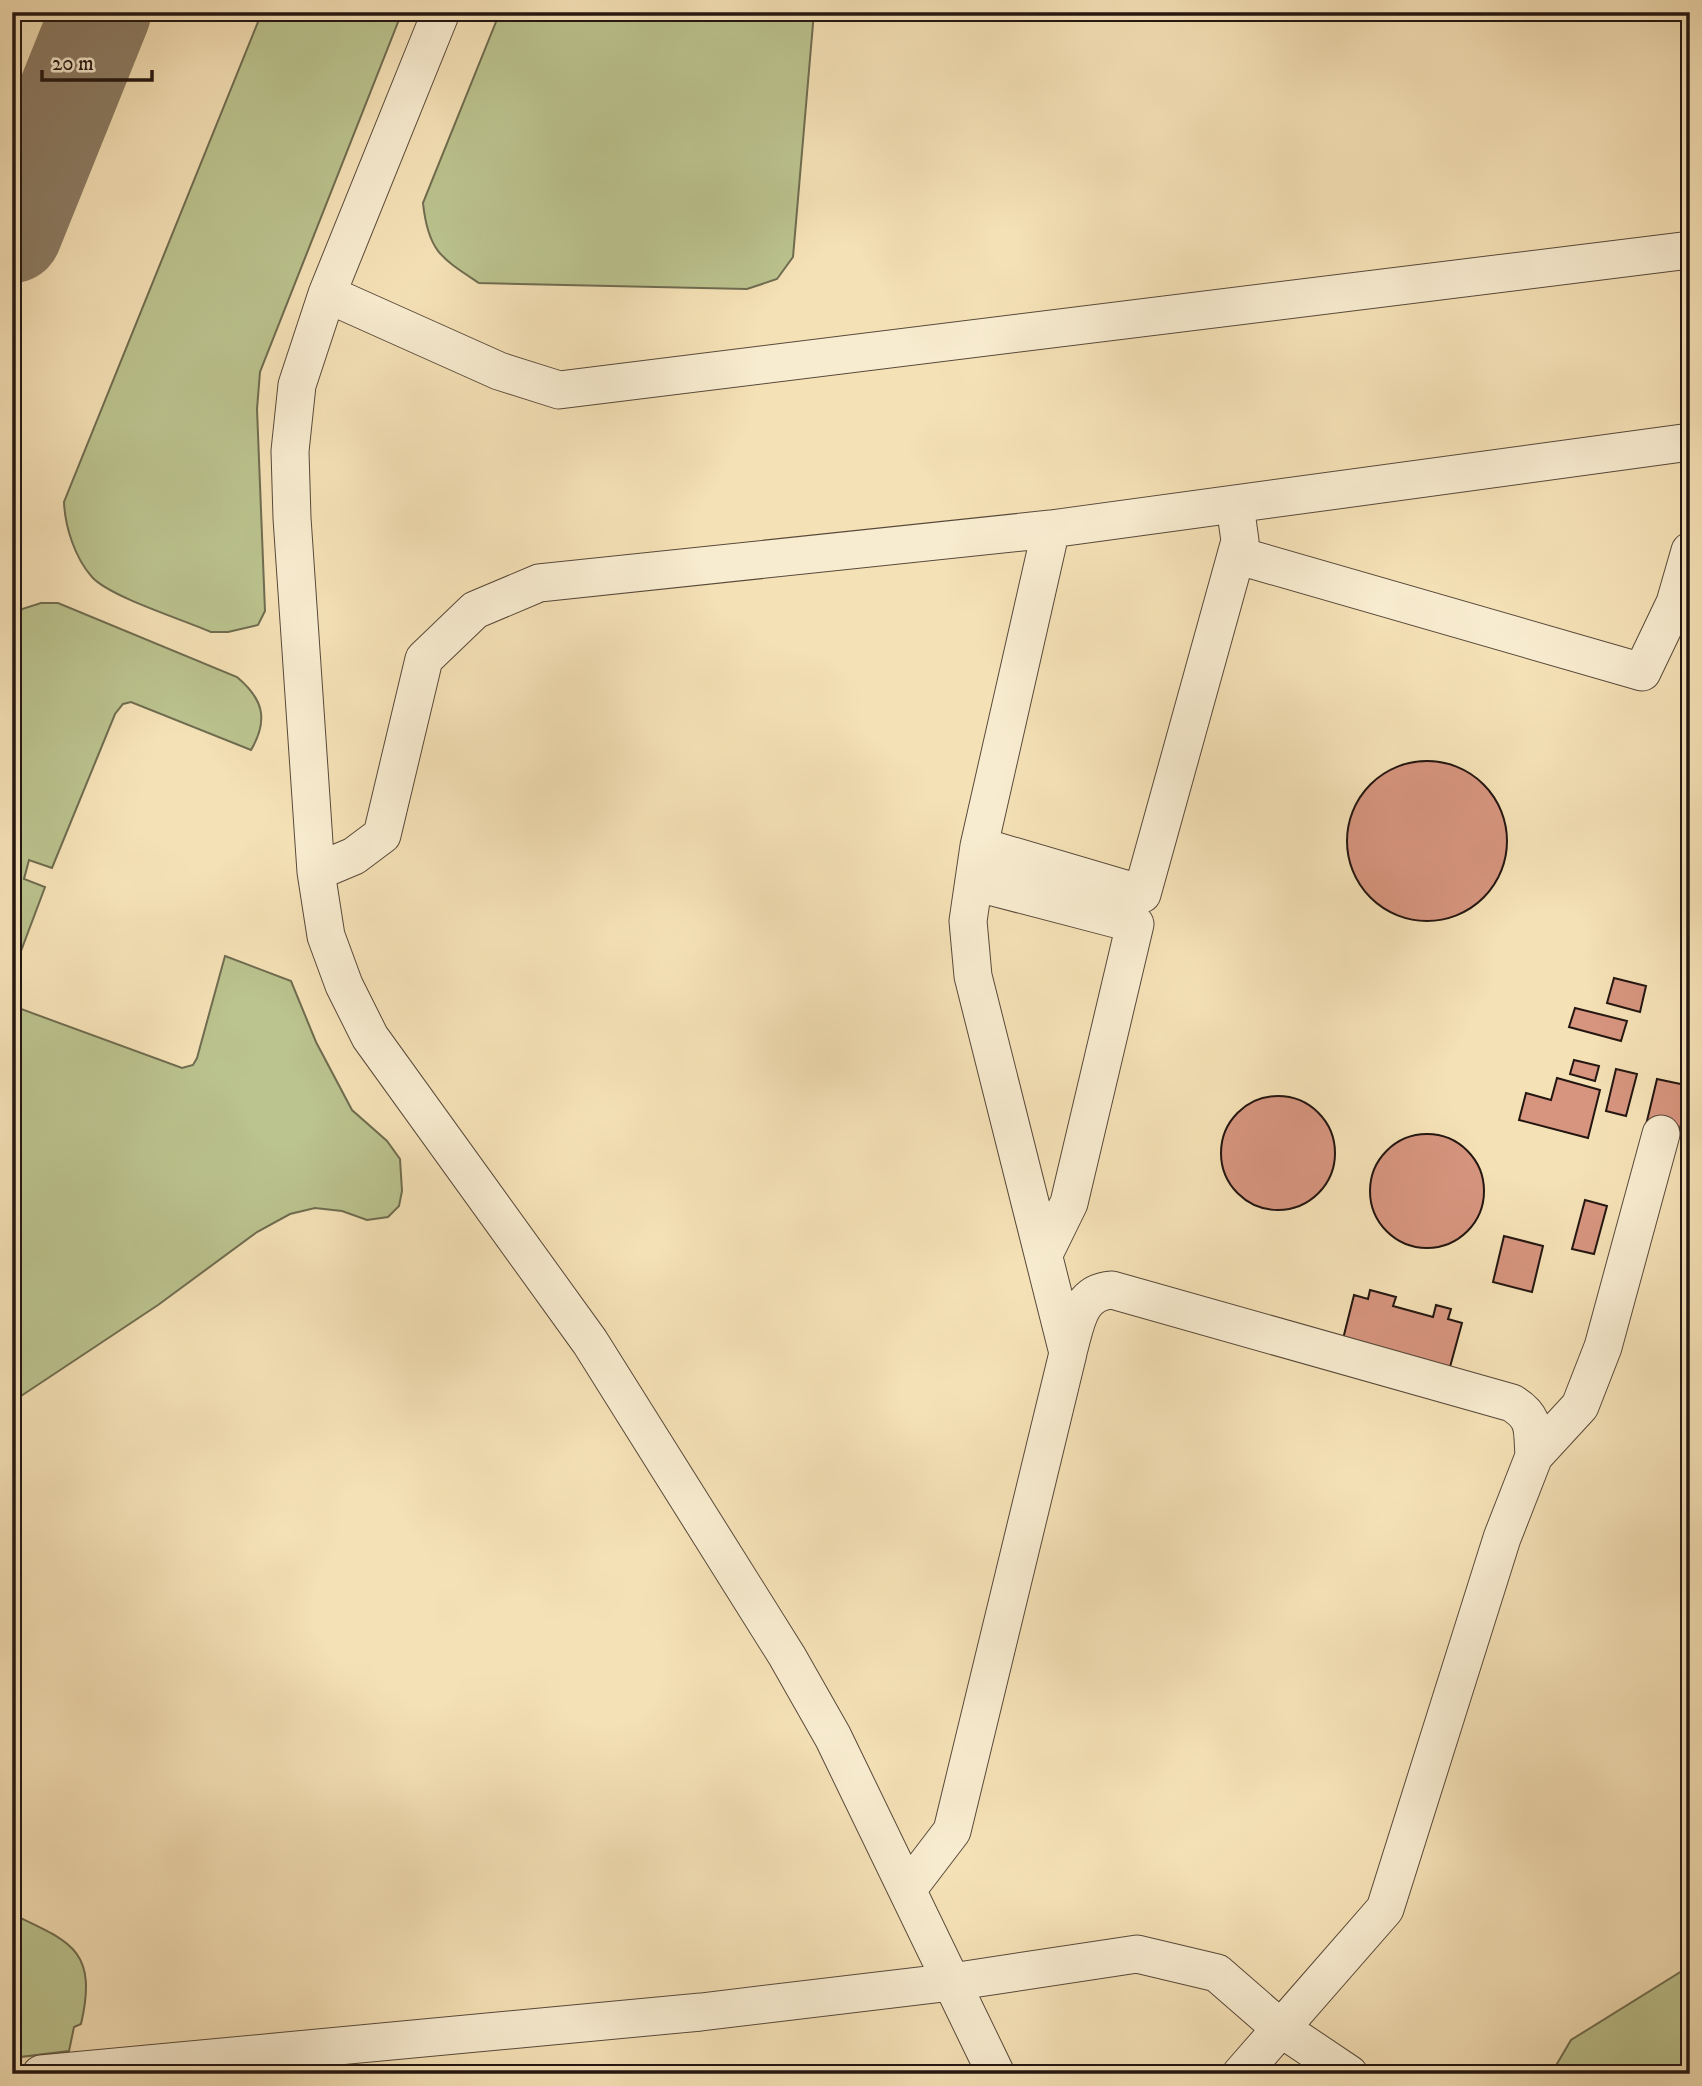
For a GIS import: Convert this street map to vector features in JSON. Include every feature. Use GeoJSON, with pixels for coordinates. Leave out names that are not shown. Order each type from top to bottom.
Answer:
{"type":"FeatureCollection","features":[{"type":"Feature","properties":{"kind":"lane"},"geometry":{"type":"LineString","coordinates":[[441,12],[327,294],[297,385],[290,451],[292,518],[316,872],[326,936],[344,985],[370,1037],[590,1342],[736,1573],[833,1737],[996,2074]]}},
{"type":"Feature","properties":{"kind":"lane"},"geometry":{"type":"LineString","coordinates":[[327,294],[499,371],[559,390],[1690,250]]}},
{"type":"Feature","properties":{"kind":"lane"},"geometry":{"type":"LineString","coordinates":[[316,872],[355,856],[382,835],[424,659],[475,610],[539,583],[1051,529],[1690,442]]}},
{"type":"Feature","properties":{"kind":"lane"},"geometry":{"type":"LineString","coordinates":[[976,864],[1142,894],[1240,541],[1235,505]]}},
{"type":"Feature","properties":{"kind":"lane"},"geometry":{"type":"LineString","coordinates":[[1051,529],[976,864],[968,920],[973,976],[1068,1353]]}},
{"type":"Feature","properties":{"kind":"lane"},"geometry":{"type":"LineString","coordinates":[[1236,555],[1642,672],[1675,603],[1690,551]]}},
{"type":"Feature","properties":{"kind":"lane"},"geometry":{"type":"LineString","coordinates":[[976,864],[1135,924],[1069,1203],[1044,1254]]}},
{"type":"Feature","properties":{"kind":"lane"},"geometry":{"type":"LineString","coordinates":[[1241,2074],[1279,2026],[1385,1909],[1502,1538],[1534,1456],[1580,1406],[1603,1347],[1661,1135]]}},
{"type":"Feature","properties":{"kind":"lane"},"geometry":{"type":"LineString","coordinates":[[907,1890],[952,1831],[1068,1353],[1085,1302],[1097,1292],[1112,1290],[1512,1403],[1527,1413],[1532,1424],[1534,1456]]}},
{"type":"Feature","properties":{"kind":"lane"},"geometry":{"type":"LineString","coordinates":[[41,2074],[701,2012],[952,1982],[1137,1954],[1217,1973],[1279,2026],[1349,2074]]}},
{"type":"Feature","properties":{"kind":"green space"},"geometry":{"type":"Polygon","coordinates":[[[262,12],[402,12],[260,372],[257,409],[265,611],[258,625],[228,632],[211,632],[130,600],[101,585],[86,569],[72,542],[64,502],[262,12]]]}},
{"type":"Feature","properties":{"kind":"green space"},"geometry":{"type":"Polygon","coordinates":[[[500,12],[814,12],[793,257],[777,279],[747,289],[479,283],[446,259],[433,243],[423,203],[500,12]]]}},
{"type":"Feature","properties":{"kind":"green space"},"geometry":{"type":"Polygon","coordinates":[[[41,603],[58,603],[237,677],[253,693],[258,702],[261,719],[257,739],[251,750],[131,702],[123,704],[115,714],[52,868],[29,860],[24,879],[45,887],[12,975],[12,620],[22,609],[41,603]]]}},
{"type":"Feature","properties":{"kind":"green space"},"geometry":{"type":"Polygon","coordinates":[[[225,956],[291,981],[316,1042],[352,1110],[387,1141],[400,1159],[402,1191],[399,1206],[388,1217],[367,1220],[342,1211],[315,1208],[290,1214],[257,1232],[158,1305],[12,1402],[12,1000],[21,1009],[182,1068],[193,1065],[197,1058],[225,956]]]}},
{"type":"Feature","properties":{"kind":"green space"},"geometry":{"type":"Polygon","coordinates":[[[12,1914],[64,1942],[75,1952],[82,1964],[86,1980],[85,1999],[81,2024],[74,2027],[69,2051],[12,2058],[12,1914]]]}},
{"type":"Feature","properties":{"kind":"green space"},"geometry":{"type":"Polygon","coordinates":[[[1690,1966],[1690,2074],[1551,2074],[1571,2040],[1690,1966]]]}},
{"type":"Feature","properties":{"kind":"building"},"geometry":{"type":"Polygon","coordinates":[[[1427,761],[1458,767],[1484,784],[1501,810],[1507,841],[1501,872],[1484,898],[1458,915],[1427,921],[1396,915],[1370,898],[1353,872],[1347,841],[1353,810],[1370,784],[1396,767],[1427,761]]]}},
{"type":"Feature","properties":{"kind":"building"},"geometry":{"type":"Polygon","coordinates":[[[1614,978],[1646,986],[1640,1012],[1607,1003],[1614,978]]]}},
{"type":"Feature","properties":{"kind":"building"},"geometry":{"type":"Polygon","coordinates":[[[1575,1008],[1627,1021],[1621,1041],[1569,1027],[1575,1008]]]}},
{"type":"Feature","properties":{"kind":"building"},"geometry":{"type":"Polygon","coordinates":[[[1574,1060],[1599,1066],[1595,1081],[1570,1074],[1574,1060]]]}},
{"type":"Feature","properties":{"kind":"building"},"geometry":{"type":"Polygon","coordinates":[[[1616,1069],[1637,1074],[1626,1116],[1606,1111],[1616,1069]]]}},
{"type":"Feature","properties":{"kind":"building"},"geometry":{"type":"Polygon","coordinates":[[[1557,1078],[1600,1090],[1588,1138],[1519,1120],[1526,1093],[1551,1100],[1557,1078]]]}},
{"type":"Feature","properties":{"kind":"building"},"geometry":{"type":"Polygon","coordinates":[[[1657,1079],[1690,1086],[1679,1133],[1646,1125],[1657,1079]]]}},
{"type":"Feature","properties":{"kind":"building"},"geometry":{"type":"Polygon","coordinates":[[[1278,1096],[1300,1101],[1318,1113],[1330,1131],[1335,1153],[1330,1175],[1318,1193],[1300,1205],[1278,1210],[1256,1205],[1238,1193],[1226,1175],[1221,1153],[1226,1131],[1238,1113],[1256,1101],[1278,1096]]]}},
{"type":"Feature","properties":{"kind":"building"},"geometry":{"type":"Polygon","coordinates":[[[1427,1134],[1449,1139],[1467,1151],[1479,1169],[1484,1191],[1479,1213],[1467,1231],[1449,1243],[1427,1248],[1405,1243],[1387,1231],[1375,1213],[1370,1191],[1375,1169],[1387,1151],[1405,1139],[1427,1134]]]}},
{"type":"Feature","properties":{"kind":"building"},"geometry":{"type":"Polygon","coordinates":[[[1585,1200],[1607,1206],[1594,1254],[1572,1249],[1585,1200]]]}},
{"type":"Feature","properties":{"kind":"building"},"geometry":{"type":"Polygon","coordinates":[[[1504,1236],[1543,1246],[1532,1292],[1493,1282],[1504,1236]]]}},
{"type":"Feature","properties":{"kind":"building"},"geometry":{"type":"Polygon","coordinates":[[[1370,1290],[1396,1297],[1393,1306],[1433,1317],[1436,1305],[1451,1309],[1448,1319],[1462,1323],[1450,1367],[1343,1339],[1354,1295],[1368,1299],[1370,1290]]]}},
{"type":"Feature","properties":{"kind":"taxiway"},"geometry":{"type":"LineString","coordinates":[[12,233],[101,12]]}}]}
